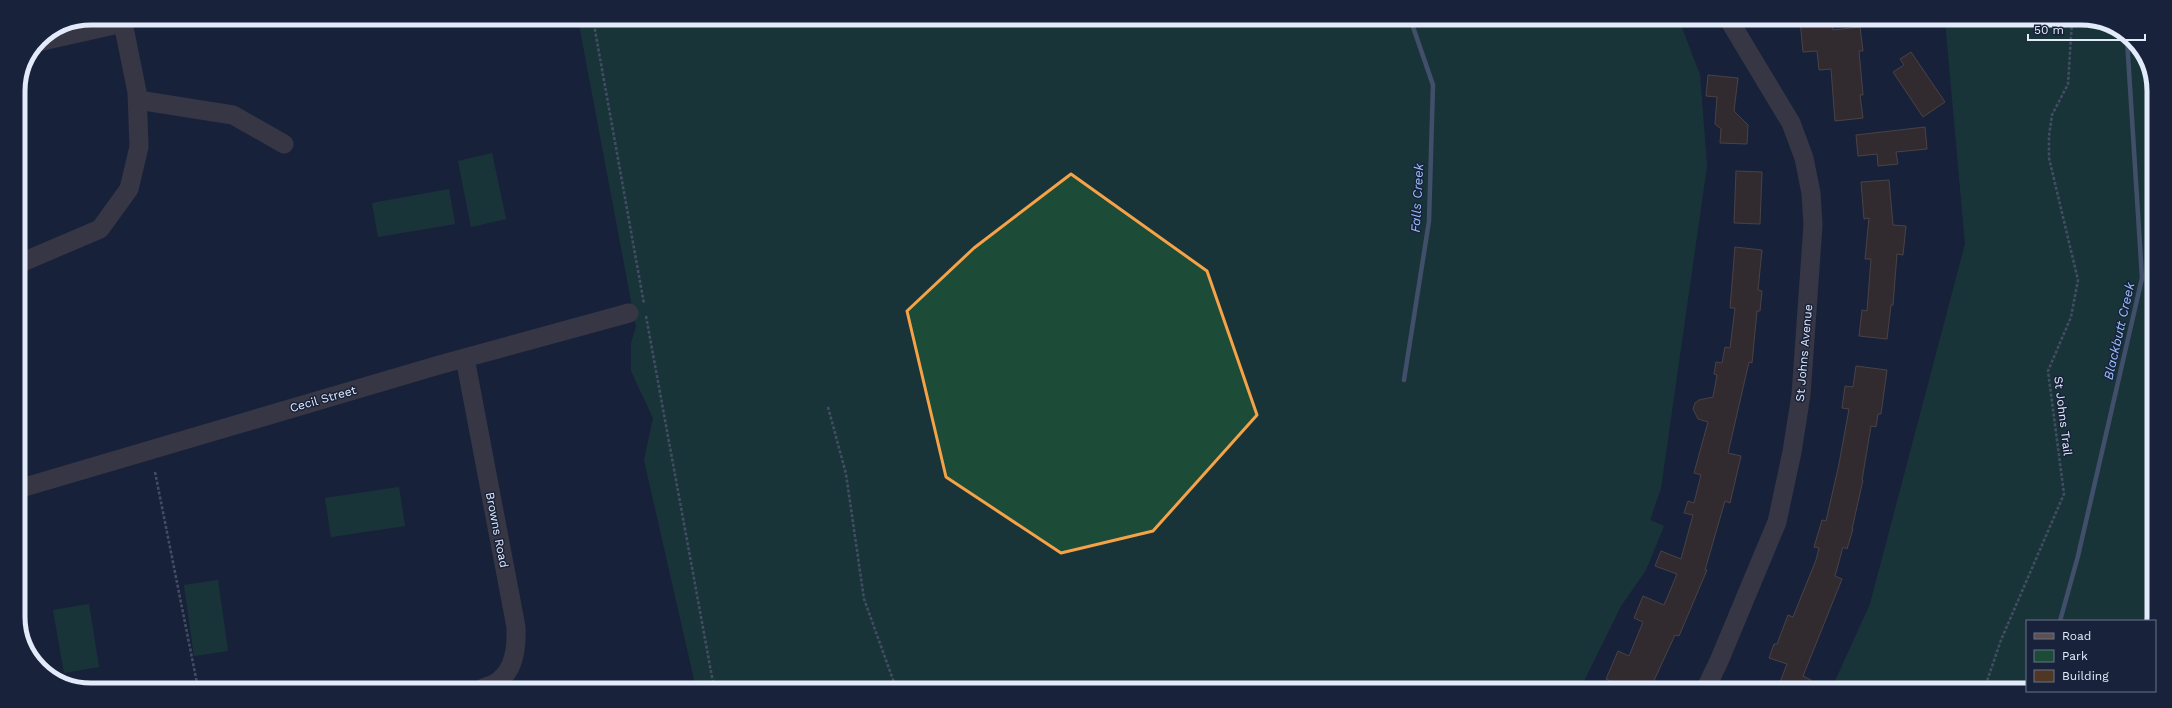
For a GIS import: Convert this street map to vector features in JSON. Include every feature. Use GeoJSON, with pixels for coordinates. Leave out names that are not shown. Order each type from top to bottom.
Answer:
{"type":"FeatureCollection","features":[{"type":"Feature","properties":{"kind":"street"},"geometry":{"type":"LineString","coordinates":[[50,39],[106,25]]}},
{"type":"Feature","properties":{"kind":"street"},"geometry":{"type":"LineString","coordinates":[[25,261],[100,229],[129,189],[139,147],[138,100],[123,25]]}},
{"type":"Feature","properties":{"kind":"street","name":"St Johns Avenue"},"geometry":{"type":"LineString","coordinates":[[1708,683],[1777,522],[1792,452],[1801,395],[1813,224],[1811,193],[1804,158],[1791,123],[1732,25]]}},
{"type":"Feature","properties":{"kind":"street"},"geometry":{"type":"LineString","coordinates":[[138,100],[234,115],[284,144]]}},
{"type":"Feature","properties":{"kind":"street","name":"Cecil Street"},"geometry":{"type":"LineString","coordinates":[[25,487],[464,358],[637,310]]}},
{"type":"Feature","properties":{"kind":"street","name":"Browns Road"},"geometry":{"type":"LineString","coordinates":[[464,358],[514,620],[517,646],[514,662],[504,676],[494,683]]}},
{"type":"Feature","properties":{"kind":"path"},"geometry":{"type":"LineString","coordinates":[[593,25],[637,310],[713,683]]}},
{"type":"Feature","properties":{"kind":"path","name":"St Johns Trail"},"geometry":{"type":"LineString","coordinates":[[1986,683],[2001,640],[2064,494],[2048,371],[2070,317],[2078,280],[2049,158],[2049,136],[2052,115],[2068,84],[2072,25]]}},
{"type":"Feature","properties":{"kind":"path"},"geometry":{"type":"LineString","coordinates":[[828,407],[846,474],[864,599],[894,683]]}},
{"type":"Feature","properties":{"kind":"path"},"geometry":{"type":"LineString","coordinates":[[155,472],[197,683]]}},
{"type":"Feature","properties":{"kind":"highlighted area"},"geometry":{"type":"Polygon","coordinates":[[[1071,174],[1207,271],[1257,415],[1153,531],[1061,553],[946,477],[907,311],[974,248],[1071,174]]]}},
{"type":"Feature","properties":{"kind":"green space"},"geometry":{"type":"Polygon","coordinates":[[[579,25],[1681,25],[1700,75],[1707,166],[1661,488],[1650,520],[1664,526],[1646,570],[1621,606],[1583,683],[695,683],[644,460],[653,418],[631,371],[631,343],[636,327],[579,25]]]}},
{"type":"Feature","properties":{"kind":"green space"},"geometry":{"type":"Polygon","coordinates":[[[1945,25],[2081,25],[2098,27],[2118,36],[2125,41],[2142,66],[2147,86],[2147,620],[2026,620],[2026,683],[1834,683],[1870,604],[1965,244],[1945,25]]]}},
{"type":"Feature","properties":{"kind":"green space"},"geometry":{"type":"Polygon","coordinates":[[[492,153],[506,219],[471,227],[458,161],[492,153]]]}},
{"type":"Feature","properties":{"kind":"green space"},"geometry":{"type":"Polygon","coordinates":[[[449,189],[455,224],[378,237],[372,203],[449,189]]]}},
{"type":"Feature","properties":{"kind":"green space"},"geometry":{"type":"Polygon","coordinates":[[[399,487],[405,526],[331,537],[325,498],[399,487]]]}},
{"type":"Feature","properties":{"kind":"green space"},"geometry":{"type":"Polygon","coordinates":[[[218,580],[228,651],[194,656],[184,585],[218,580]]]}},
{"type":"Feature","properties":{"kind":"green space"},"geometry":{"type":"Polygon","coordinates":[[[89,604],[99,667],[64,673],[53,610],[89,604]]]}},
{"type":"Feature","properties":{"kind":"building"},"geometry":{"type":"Polygon","coordinates":[[[1800,25],[1832,25],[1833,30],[1860,27],[1863,51],[1859,51],[1863,95],[1860,95],[1863,118],[1835,121],[1831,69],[1819,70],[1817,51],[1803,52],[1800,25]]]}},
{"type":"Feature","properties":{"kind":"building"},"geometry":{"type":"Polygon","coordinates":[[[1911,52],[1945,102],[1923,117],[1893,72],[1904,65],[1900,59],[1911,52]]]}},
{"type":"Feature","properties":{"kind":"building"},"geometry":{"type":"Polygon","coordinates":[[[1708,75],[1738,78],[1734,111],[1748,125],[1747,144],[1720,143],[1721,129],[1715,124],[1717,97],[1706,96],[1708,75]]]}},
{"type":"Feature","properties":{"kind":"building"},"geometry":{"type":"Polygon","coordinates":[[[1925,127],[1927,149],[1896,152],[1898,164],[1878,166],[1877,154],[1858,156],[1856,135],[1925,127]]]}},
{"type":"Feature","properties":{"kind":"building"},"geometry":{"type":"Polygon","coordinates":[[[1736,171],[1762,172],[1760,224],[1734,223],[1736,171]]]}},
{"type":"Feature","properties":{"kind":"building"},"geometry":{"type":"Polygon","coordinates":[[[1889,180],[1893,225],[1906,226],[1903,255],[1897,254],[1893,305],[1891,305],[1887,339],[1859,336],[1862,310],[1867,311],[1871,259],[1865,259],[1869,218],[1864,219],[1861,182],[1889,180]]]}},
{"type":"Feature","properties":{"kind":"building"},"geometry":{"type":"Polygon","coordinates":[[[1735,247],[1762,250],[1758,290],[1762,291],[1760,311],[1757,311],[1752,363],[1749,362],[1728,453],[1741,456],[1730,503],[1725,501],[1705,570],[1707,570],[1679,636],[1675,635],[1653,683],[1616,683],[1606,679],[1618,651],[1629,656],[1643,622],[1634,618],[1643,596],[1664,605],[1677,574],[1655,566],[1661,551],[1681,559],[1693,515],[1684,513],[1688,501],[1694,503],[1701,475],[1694,473],[1708,422],[1698,419],[1693,409],[1695,403],[1699,400],[1713,397],[1717,375],[1714,374],[1716,362],[1722,363],[1725,347],[1730,348],[1735,308],[1730,308],[1735,247]]]}},
{"type":"Feature","properties":{"kind":"building"},"geometry":{"type":"Polygon","coordinates":[[[1856,366],[1887,370],[1881,414],[1878,414],[1876,427],[1871,426],[1863,480],[1853,529],[1847,549],[1843,547],[1835,576],[1842,579],[1803,676],[1811,680],[1810,683],[1780,683],[1787,664],[1769,658],[1774,644],[1777,644],[1788,615],[1793,617],[1816,560],[1819,548],[1814,547],[1822,520],[1826,521],[1839,464],[1849,409],[1842,408],[1845,386],[1853,387],[1856,366]]]}},
{"type":"Feature","properties":{"kind":"waterway","name":"Falls Creek"},"geometry":{"type":"LineString","coordinates":[[1404,380],[1429,221],[1433,85],[1412,25]]}},
{"type":"Feature","properties":{"kind":"waterway","name":"Blackbutt Creek"},"geometry":{"type":"LineString","coordinates":[[2060,620],[2078,556],[2142,278],[2127,44]]}}]}
